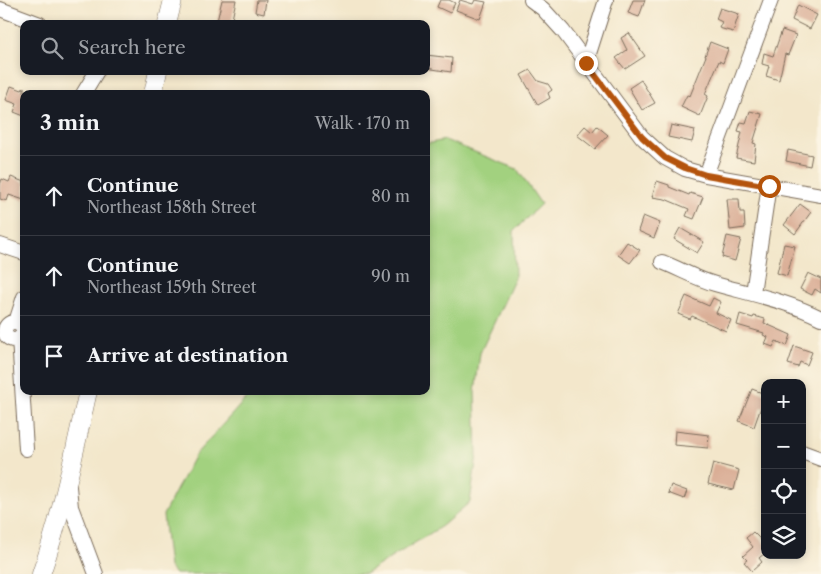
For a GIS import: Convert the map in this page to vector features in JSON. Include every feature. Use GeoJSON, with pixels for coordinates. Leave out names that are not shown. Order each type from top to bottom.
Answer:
{"type":"FeatureCollection","features":[{"type":"Feature","properties":{"kind":"main road"},"geometry":{"type":"LineString","coordinates":[[168,20],[172,0]]}},
{"type":"Feature","properties":{"kind":"main road"},"geometry":{"type":"LineString","coordinates":[[153,75],[153,90]]}},
{"type":"Feature","properties":{"kind":"main road"},"geometry":{"type":"LineString","coordinates":[[41,574],[53,540],[69,480],[87,395]]}},
{"type":"Feature","properties":{"kind":"street"},"geometry":{"type":"LineString","coordinates":[[531,0],[543,9],[563,30],[642,137],[665,158],[685,168],[706,175],[821,195]]}},
{"type":"Feature","properties":{"kind":"street"},"geometry":{"type":"LineString","coordinates":[[586,63],[606,0]]}},
{"type":"Feature","properties":{"kind":"street"},"geometry":{"type":"LineString","coordinates":[[706,175],[771,0]]}},
{"type":"Feature","properties":{"kind":"street"},"geometry":{"type":"LineString","coordinates":[[0,9],[29,20]]}},
{"type":"Feature","properties":{"kind":"street"},"geometry":{"type":"LineString","coordinates":[[85,90],[95,75]]}},
{"type":"Feature","properties":{"kind":"street"},"geometry":{"type":"LineString","coordinates":[[753,293],[769,186]]}},
{"type":"Feature","properties":{"kind":"street"},"geometry":{"type":"LineString","coordinates":[[0,245],[20,252]]}},
{"type":"Feature","properties":{"kind":"street"},"geometry":{"type":"LineString","coordinates":[[662,262],[713,284],[753,293],[802,309],[821,318]]}},
{"type":"Feature","properties":{"kind":"street"},"geometry":{"type":"LineString","coordinates":[[20,310],[16,322],[20,324]]}},
{"type":"Feature","properties":{"kind":"street"},"geometry":{"type":"LineString","coordinates":[[20,336],[20,354]]}},
{"type":"Feature","properties":{"kind":"street"},"geometry":{"type":"LineString","coordinates":[[23,395],[26,449]]}},
{"type":"Feature","properties":{"kind":"street"},"geometry":{"type":"LineString","coordinates":[[806,453],[821,459]]}},
{"type":"Feature","properties":{"kind":"street"},"geometry":{"type":"LineString","coordinates":[[69,480],[71,508],[96,574]]}},
{"type":"Feature","properties":{"kind":"green space"},"geometry":{"type":"Polygon","coordinates":[[[445,140],[517,169],[541,204],[514,231],[515,278],[480,353],[475,392],[477,455],[470,502],[442,526],[365,574],[175,574],[169,567],[163,515],[195,455],[249,395],[430,395],[430,143],[445,140]]]}},
{"type":"Feature","properties":{"kind":"building"},"geometry":{"type":"Polygon","coordinates":[[[222,0],[236,0],[232,20],[217,20],[222,0]]]}},
{"type":"Feature","properties":{"kind":"building"},"geometry":{"type":"Polygon","coordinates":[[[257,0],[266,0],[264,14],[255,12],[257,0]]]}},
{"type":"Feature","properties":{"kind":"building"},"geometry":{"type":"Polygon","coordinates":[[[440,0],[449,0],[455,3],[450,13],[437,7],[440,0]]]}},
{"type":"Feature","properties":{"kind":"building"},"geometry":{"type":"Polygon","coordinates":[[[460,0],[473,4],[475,0],[486,2],[480,19],[456,10],[460,0]]]}},
{"type":"Feature","properties":{"kind":"building"},"geometry":{"type":"Polygon","coordinates":[[[633,0],[645,0],[639,17],[628,13],[633,0]]]}},
{"type":"Feature","properties":{"kind":"building"},"geometry":{"type":"Polygon","coordinates":[[[798,5],[817,15],[810,29],[792,20],[798,5]]]}},
{"type":"Feature","properties":{"kind":"building"},"geometry":{"type":"Polygon","coordinates":[[[720,8],[739,14],[733,32],[719,28],[722,22],[716,19],[720,8]]]}},
{"type":"Feature","properties":{"kind":"building"},"geometry":{"type":"Polygon","coordinates":[[[782,30],[796,35],[788,55],[785,54],[779,80],[766,76],[769,66],[762,64],[764,53],[773,56],[782,30]]]}},
{"type":"Feature","properties":{"kind":"building"},"geometry":{"type":"Polygon","coordinates":[[[629,33],[645,56],[625,69],[616,58],[627,50],[621,38],[629,33]]]}},
{"type":"Feature","properties":{"kind":"building"},"geometry":{"type":"Polygon","coordinates":[[[710,42],[728,49],[723,63],[719,61],[705,94],[708,96],[700,116],[681,107],[687,95],[690,96],[710,42]]]}},
{"type":"Feature","properties":{"kind":"building"},"geometry":{"type":"Polygon","coordinates":[[[430,55],[452,58],[451,72],[430,69],[430,55]]]}},
{"type":"Feature","properties":{"kind":"building"},"geometry":{"type":"Polygon","coordinates":[[[530,70],[538,81],[548,84],[552,90],[548,93],[550,98],[538,105],[521,75],[530,70]]]}},
{"type":"Feature","properties":{"kind":"building"},"geometry":{"type":"Polygon","coordinates":[[[641,80],[655,103],[642,110],[629,88],[641,80]]]}},
{"type":"Feature","properties":{"kind":"building"},"geometry":{"type":"Polygon","coordinates":[[[11,86],[22,90],[20,90],[20,114],[14,112],[17,104],[6,100],[11,86]]]}},
{"type":"Feature","properties":{"kind":"building"},"geometry":{"type":"Polygon","coordinates":[[[750,111],[762,114],[753,143],[756,144],[754,161],[736,158],[742,132],[738,131],[741,122],[746,123],[750,111]]]}},
{"type":"Feature","properties":{"kind":"building"},"geometry":{"type":"Polygon","coordinates":[[[671,125],[695,130],[692,142],[668,137],[671,125]]]}},
{"type":"Feature","properties":{"kind":"building"},"geometry":{"type":"Polygon","coordinates":[[[585,126],[592,132],[597,126],[608,135],[595,149],[577,135],[585,126]]]}},
{"type":"Feature","properties":{"kind":"building"},"geometry":{"type":"Polygon","coordinates":[[[788,150],[812,155],[810,166],[786,161],[788,150]]]}},
{"type":"Feature","properties":{"kind":"building"},"geometry":{"type":"Polygon","coordinates":[[[11,177],[20,180],[20,199],[9,195],[7,201],[0,199],[2,179],[9,182],[11,177]]]}},
{"type":"Feature","properties":{"kind":"building"},"geometry":{"type":"Polygon","coordinates":[[[657,181],[689,195],[690,193],[703,197],[694,219],[686,216],[689,209],[665,199],[652,197],[657,181]]]}},
{"type":"Feature","properties":{"kind":"building"},"geometry":{"type":"Polygon","coordinates":[[[727,199],[739,199],[740,212],[744,212],[745,228],[730,230],[727,199]]]}},
{"type":"Feature","properties":{"kind":"building"},"geometry":{"type":"Polygon","coordinates":[[[800,204],[811,212],[795,234],[784,225],[800,204]]]}},
{"type":"Feature","properties":{"kind":"building"},"geometry":{"type":"Polygon","coordinates":[[[643,216],[660,223],[654,238],[638,231],[643,216]]]}},
{"type":"Feature","properties":{"kind":"building"},"geometry":{"type":"Polygon","coordinates":[[[680,228],[704,242],[697,253],[674,239],[680,228]]]}},
{"type":"Feature","properties":{"kind":"building"},"geometry":{"type":"Polygon","coordinates":[[[727,236],[741,239],[735,261],[722,257],[727,236]]]}},
{"type":"Feature","properties":{"kind":"building"},"geometry":{"type":"Polygon","coordinates":[[[627,242],[640,250],[630,263],[618,255],[627,242]]]}},
{"type":"Feature","properties":{"kind":"building"},"geometry":{"type":"Polygon","coordinates":[[[784,244],[795,246],[787,276],[777,273],[784,244]]]}},
{"type":"Feature","properties":{"kind":"building"},"geometry":{"type":"Polygon","coordinates":[[[808,273],[821,279],[821,293],[815,289],[812,295],[800,289],[808,273]]]}},
{"type":"Feature","properties":{"kind":"building"},"geometry":{"type":"Polygon","coordinates":[[[686,296],[709,306],[713,298],[721,302],[716,313],[731,320],[726,331],[692,316],[690,319],[678,314],[686,296]]]}},
{"type":"Feature","properties":{"kind":"building"},"geometry":{"type":"Polygon","coordinates":[[[740,314],[765,319],[764,323],[791,335],[787,346],[776,341],[773,347],[765,344],[768,337],[763,335],[764,333],[737,325],[740,314]]]}},
{"type":"Feature","properties":{"kind":"building"},"geometry":{"type":"Polygon","coordinates":[[[794,346],[812,352],[807,365],[800,362],[798,367],[788,364],[794,346]]]}},
{"type":"Feature","properties":{"kind":"building"},"geometry":{"type":"Polygon","coordinates":[[[752,389],[761,392],[761,407],[754,427],[739,421],[752,389]]]}},
{"type":"Feature","properties":{"kind":"building"},"geometry":{"type":"Polygon","coordinates":[[[675,431],[709,435],[708,448],[674,445],[675,431]]]}},
{"type":"Feature","properties":{"kind":"building"},"geometry":{"type":"Polygon","coordinates":[[[713,463],[739,470],[734,490],[708,484],[713,463]]]}},
{"type":"Feature","properties":{"kind":"building"},"geometry":{"type":"Polygon","coordinates":[[[671,485],[687,491],[684,499],[668,493],[671,485]]]}},
{"type":"Feature","properties":{"kind":"building"},"geometry":{"type":"Polygon","coordinates":[[[753,532],[761,540],[761,556],[759,558],[762,562],[752,571],[744,562],[747,560],[743,556],[753,547],[746,538],[753,532]]]}},
{"type":"Feature","properties":{"kind":"route"},"geometry":{"type":"LineString","coordinates":[[586,63],[642,137],[665,158],[685,168],[706,175],[769,186]]}}]}
